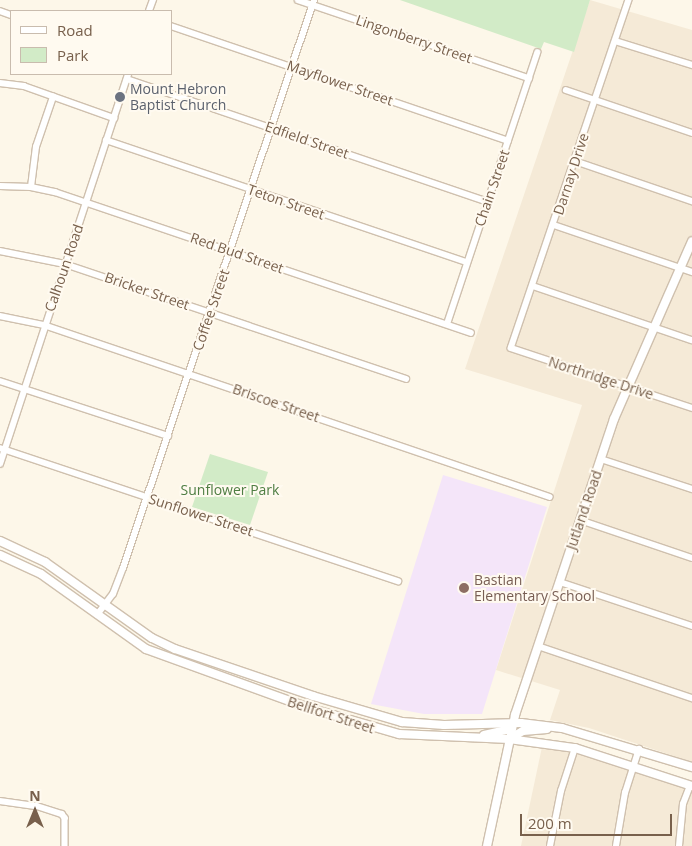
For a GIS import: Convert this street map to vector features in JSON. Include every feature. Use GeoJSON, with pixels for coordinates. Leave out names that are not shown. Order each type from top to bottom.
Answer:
{"type":"FeatureCollection","features":[{"type":"Feature","properties":{"kind":"main road","name":"Jutland Road"},"geometry":{"type":"LineString","coordinates":[[487,846],[513,724],[580,520],[626,386],[656,328],[692,242]]}},
{"type":"Feature","properties":{"kind":"main road","name":"Bellfort Street"},"geometry":{"type":"LineString","coordinates":[[0,541],[25,551],[69,578],[136,629],[175,649],[244,674],[382,719],[444,725],[513,724],[562,728],[639,749],[692,767]]}},
{"type":"Feature","properties":{"kind":"main road","name":"Bellfort Street"},"geometry":{"type":"LineString","coordinates":[[0,555],[25,566],[61,587],[126,638],[172,661],[309,708],[379,730],[445,738],[509,739],[575,748],[633,765],[691,786]]}},
{"type":"Feature","properties":{"kind":"main road"},"geometry":{"type":"LineString","coordinates":[[61,587],[69,578]]}},
{"type":"Feature","properties":{"kind":"main road"},"geometry":{"type":"LineString","coordinates":[[172,661],[175,649]]}},
{"type":"Feature","properties":{"kind":"main road"},"geometry":{"type":"LineString","coordinates":[[241,685],[244,674]]}},
{"type":"Feature","properties":{"kind":"main road"},"geometry":{"type":"LineString","coordinates":[[309,708],[313,696]]}},
{"type":"Feature","properties":{"kind":"main road"},"geometry":{"type":"LineString","coordinates":[[379,730],[382,719]]}},
{"type":"Feature","properties":{"kind":"main road"},"geometry":{"type":"LineString","coordinates":[[472,738],[505,730],[513,724]]}},
{"type":"Feature","properties":{"kind":"main road"},"geometry":{"type":"LineString","coordinates":[[444,725],[445,738]]}},
{"type":"Feature","properties":{"kind":"main road"},"geometry":{"type":"LineString","coordinates":[[509,739],[523,731],[562,728]]}},
{"type":"Feature","properties":{"kind":"street","name":"Lingonberry Street"},"geometry":{"type":"LineString","coordinates":[[298,0],[313,2],[529,78]]}},
{"type":"Feature","properties":{"kind":"street","name":"Darnay Drive"},"geometry":{"type":"LineString","coordinates":[[511,348],[554,226],[629,0]]}},
{"type":"Feature","properties":{"kind":"street","name":"Coffee Street"},"geometry":{"type":"LineString","coordinates":[[97,615],[105,606],[120,576],[148,497],[293,67],[313,2]]}},
{"type":"Feature","properties":{"kind":"street","name":"Mayflower Street"},"geometry":{"type":"LineString","coordinates":[[172,26],[508,141]]}},
{"type":"Feature","properties":{"kind":"street"},"geometry":{"type":"LineString","coordinates":[[615,40],[692,65]]}},
{"type":"Feature","properties":{"kind":"street","name":"Chain Street"},"geometry":{"type":"LineString","coordinates":[[447,324],[466,262],[488,202],[537,53]]}},
{"type":"Feature","properties":{"kind":"street","name":"Edfield Street"},"geometry":{"type":"LineString","coordinates":[[128,76],[272,128],[488,202]]}},
{"type":"Feature","properties":{"kind":"street","name":"Calhoun Road"},"geometry":{"type":"LineString","coordinates":[[0,464],[2,449],[128,76]]}},
{"type":"Feature","properties":{"kind":"street"},"geometry":{"type":"LineString","coordinates":[[0,83],[24,86],[114,118]]}},
{"type":"Feature","properties":{"kind":"street"},"geometry":{"type":"LineString","coordinates":[[566,90],[692,133]]}},
{"type":"Feature","properties":{"kind":"street"},"geometry":{"type":"LineString","coordinates":[[32,187],[36,147],[53,97]]}},
{"type":"Feature","properties":{"kind":"street","name":"Teton Street"},"geometry":{"type":"LineString","coordinates":[[106,140],[466,262]]}},
{"type":"Feature","properties":{"kind":"street"},"geometry":{"type":"LineString","coordinates":[[575,161],[692,201]]}},
{"type":"Feature","properties":{"kind":"street","name":"Red Bud Street"},"geometry":{"type":"LineString","coordinates":[[0,186],[32,187],[86,202],[472,333]]}},
{"type":"Feature","properties":{"kind":"street"},"geometry":{"type":"LineString","coordinates":[[554,226],[692,272]]}},
{"type":"Feature","properties":{"kind":"street","name":"Bricker Street"},"geometry":{"type":"LineString","coordinates":[[0,251],[65,264],[406,379]]}},
{"type":"Feature","properties":{"kind":"street"},"geometry":{"type":"LineString","coordinates":[[533,286],[692,340]]}},
{"type":"Feature","properties":{"kind":"street","name":"Briscoe Street"},"geometry":{"type":"LineString","coordinates":[[0,316],[44,325],[550,497]]}},
{"type":"Feature","properties":{"kind":"street","name":"Northridge Drive"},"geometry":{"type":"LineString","coordinates":[[511,348],[692,408]]}},
{"type":"Feature","properties":{"kind":"street"},"geometry":{"type":"LineString","coordinates":[[0,381],[24,386],[168,436]]}},
{"type":"Feature","properties":{"kind":"street","name":"Sunflower Street"},"geometry":{"type":"LineString","coordinates":[[2,449],[398,581]]}},
{"type":"Feature","properties":{"kind":"street"},"geometry":{"type":"LineString","coordinates":[[601,459],[692,489]]}},
{"type":"Feature","properties":{"kind":"street"},"geometry":{"type":"LineString","coordinates":[[580,520],[692,558]]}},
{"type":"Feature","properties":{"kind":"street"},"geometry":{"type":"LineString","coordinates":[[560,582],[692,626]]}},
{"type":"Feature","properties":{"kind":"street"},"geometry":{"type":"LineString","coordinates":[[538,646],[692,698]]}},
{"type":"Feature","properties":{"kind":"street"},"geometry":{"type":"LineString","coordinates":[[550,846],[561,791],[575,748]]}},
{"type":"Feature","properties":{"kind":"street"},"geometry":{"type":"LineString","coordinates":[[616,846],[633,765],[639,749]]}},
{"type":"Feature","properties":{"kind":"street"},"geometry":{"type":"LineString","coordinates":[[679,846],[683,804],[691,786]]}},
{"type":"Feature","properties":{"kind":"street"},"geometry":{"type":"LineString","coordinates":[[0,801],[37,806],[65,818],[65,846]]}},
{"type":"Feature","properties":{"kind":"shaded area"},"geometry":{"type":"Polygon","coordinates":[[[590,0],[692,30],[692,762],[589,728],[550,720],[560,690],[496,670],[582,405],[465,369],[590,0]]]}},
{"type":"Feature","properties":{"kind":"shaded area","name":"Bastian Elementary School"},"geometry":{"type":"Polygon","coordinates":[[[443,475],[547,507],[482,714],[424,714],[371,704],[443,475]]]}},
{"type":"Feature","properties":{"kind":"shaded area"},"geometry":{"type":"Polygon","coordinates":[[[542,747],[590,755],[692,791],[692,846],[521,846],[542,747]]]}},
{"type":"Feature","properties":{"kind":"green space"},"geometry":{"type":"Polygon","coordinates":[[[400,0],[590,0],[574,52],[544,42],[541,49],[400,0]]]}},
{"type":"Feature","properties":{"kind":"green space","name":"Sunflower Park"},"geometry":{"type":"Polygon","coordinates":[[[210,454],[268,472],[250,525],[192,507],[210,454]]]}},
{"type":"Feature","properties":{"kind":"place","name":"Mount Hebron Baptist Church"},"geometry":{"type":"Point","coordinates":[120,97]}},
{"type":"Feature","properties":{"kind":"place","name":"Bastian Elementary School"},"geometry":{"type":"Point","coordinates":[464,588]}}]}
